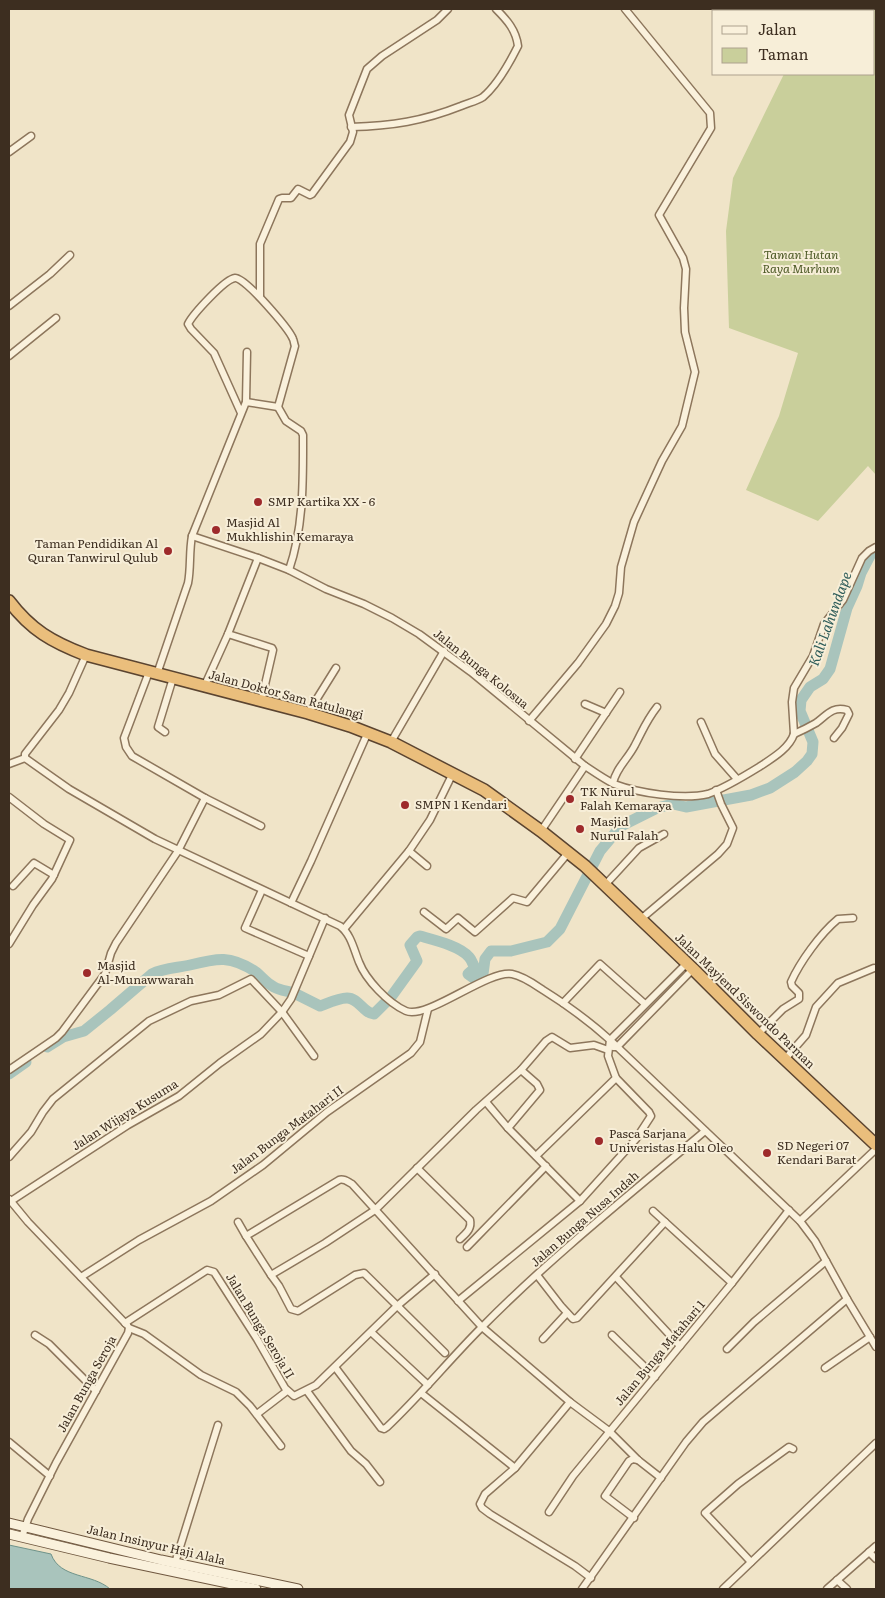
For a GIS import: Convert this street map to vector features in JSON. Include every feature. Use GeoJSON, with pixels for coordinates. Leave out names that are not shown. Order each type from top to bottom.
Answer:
{"type":"FeatureCollection","features":[{"type":"Feature","properties":{"kind":"highway","name":"Jalan Doktor Sam Ratulangi"},"geometry":{"type":"LineString","coordinates":[[9,601],[24,619],[39,632],[63,646],[86,655],[308,713],[368,732],[391,742],[484,790],[541,831],[595,876]]}},
{"type":"Feature","properties":{"kind":"highway","name":"Jalan Mayjend Siswondo Parman"},"geometry":{"type":"LineString","coordinates":[[595,876],[876,1147]]}},
{"type":"Feature","properties":{"kind":"main road","name":"Jalan Insinyur Haji Alala"},"geometry":{"type":"LineString","coordinates":[[9,1524],[175,1563],[298,1589]]}},
{"type":"Feature","properties":{"kind":"main road","name":"Jalan Insinyur Haji Alala"},"geometry":{"type":"LineString","coordinates":[[9,1534],[109,1558],[256,1589]]}},
{"type":"Feature","properties":{"kind":"street"},"geometry":{"type":"LineString","coordinates":[[260,296],[260,244],[277,202],[280,198],[291,198],[298,190],[310,195],[312,194],[350,142],[353,132],[349,116],[367,69],[382,56],[437,20],[448,9]]}},
{"type":"Feature","properties":{"kind":"street"},"geometry":{"type":"LineString","coordinates":[[351,127],[386,126],[405,122],[439,114],[481,98],[490,90],[518,46],[516,35],[509,22],[496,9]]}},
{"type":"Feature","properties":{"kind":"street"},"geometry":{"type":"LineString","coordinates":[[529,721],[578,663],[603,628],[615,606],[621,567],[634,522],[662,461],[682,426],[688,392],[694,375],[684,326],[686,265],[659,214],[711,128],[710,113],[625,9]]}},
{"type":"Feature","properties":{"kind":"street"},"geometry":{"type":"LineString","coordinates":[[9,152],[31,136]]}},
{"type":"Feature","properties":{"kind":"street"},"geometry":{"type":"LineString","coordinates":[[9,306],[50,274],[70,255]]}},
{"type":"Feature","properties":{"kind":"street"},"geometry":{"type":"LineString","coordinates":[[241,413],[214,353],[188,324],[202,305],[233,278],[240,279],[260,296],[293,337],[295,346],[278,406],[286,421],[301,431],[303,435],[298,541],[290,570]]}},
{"type":"Feature","properties":{"kind":"street"},"geometry":{"type":"LineString","coordinates":[[9,356],[56,318]]}},
{"type":"Feature","properties":{"kind":"street"},"geometry":{"type":"LineString","coordinates":[[246,352],[246,402],[192,536],[188,583],[153,673],[128,724],[124,738],[126,747],[132,756],[206,798],[261,826]]}},
{"type":"Feature","properties":{"kind":"street"},"geometry":{"type":"LineString","coordinates":[[246,402],[278,406]]}},
{"type":"Feature","properties":{"kind":"street","name":"Jalan Bunga Kolosua"},"geometry":{"type":"LineString","coordinates":[[192,536],[290,570],[326,589],[392,618],[444,651],[574,759],[613,783],[638,790],[675,795],[717,794],[778,753],[791,741],[794,734]]}},
{"type":"Feature","properties":{"kind":"street"},"geometry":{"type":"LineString","coordinates":[[834,738],[847,721],[850,714],[848,710],[833,709],[815,723],[794,734],[792,702],[794,688],[815,650],[824,624],[843,600],[862,558],[876,547]]}},
{"type":"Feature","properties":{"kind":"street"},"geometry":{"type":"LineString","coordinates":[[204,687],[228,634],[258,558]]}},
{"type":"Feature","properties":{"kind":"street"},"geometry":{"type":"LineString","coordinates":[[228,634],[273,649],[261,702]]}},
{"type":"Feature","properties":{"kind":"street"},"geometry":{"type":"LineString","coordinates":[[391,742],[444,651]]}},
{"type":"Feature","properties":{"kind":"street"},"geometry":{"type":"LineString","coordinates":[[25,758],[25,754],[64,701],[86,655]]}},
{"type":"Feature","properties":{"kind":"street"},"geometry":{"type":"LineString","coordinates":[[308,713],[336,668]]}},
{"type":"Feature","properties":{"kind":"street"},"geometry":{"type":"LineString","coordinates":[[164,732],[158,727],[173,678]]}},
{"type":"Feature","properties":{"kind":"street"},"geometry":{"type":"LineString","coordinates":[[574,759],[620,692]]}},
{"type":"Feature","properties":{"kind":"street"},"geometry":{"type":"LineString","coordinates":[[585,704],[606,714]]}},
{"type":"Feature","properties":{"kind":"street"},"geometry":{"type":"LineString","coordinates":[[613,783],[616,772],[632,750],[644,725],[657,707]]}},
{"type":"Feature","properties":{"kind":"street"},"geometry":{"type":"LineString","coordinates":[[701,722],[715,754],[737,779]]}},
{"type":"Feature","properties":{"kind":"street"},"geometry":{"type":"LineString","coordinates":[[291,903],[368,732]]}},
{"type":"Feature","properties":{"kind":"street"},"geometry":{"type":"LineString","coordinates":[[9,764],[25,758]]}},
{"type":"Feature","properties":{"kind":"street"},"geometry":{"type":"LineString","coordinates":[[25,758],[42,772],[114,816],[178,851],[325,918],[344,929],[365,974],[376,988],[410,1012],[428,1009],[503,974],[519,976],[577,1012],[611,1046],[800,1221],[816,1241],[847,1299],[876,1347]]}},
{"type":"Feature","properties":{"kind":"street"},"geometry":{"type":"LineString","coordinates":[[541,831],[584,766]]}},
{"type":"Feature","properties":{"kind":"street"},"geometry":{"type":"LineString","coordinates":[[344,929],[409,851],[430,820],[453,773]]}},
{"type":"Feature","properties":{"kind":"street"},"geometry":{"type":"LineString","coordinates":[[641,919],[703,868],[727,844],[733,828],[717,794]]}},
{"type":"Feature","properties":{"kind":"street"},"geometry":{"type":"LineString","coordinates":[[9,797],[49,827],[70,839],[70,844],[54,875],[32,905],[9,944]]}},
{"type":"Feature","properties":{"kind":"street"},"geometry":{"type":"LineString","coordinates":[[9,1070],[62,1032],[105,974],[116,943],[178,851],[206,798]]}},
{"type":"Feature","properties":{"kind":"street"},"geometry":{"type":"LineString","coordinates":[[605,885],[639,848],[664,834]]}},
{"type":"Feature","properties":{"kind":"street"},"geometry":{"type":"LineString","coordinates":[[409,851],[427,866]]}},
{"type":"Feature","properties":{"kind":"street"},"geometry":{"type":"LineString","coordinates":[[424,912],[446,929],[458,918],[475,932],[512,898],[527,902],[568,853]]}},
{"type":"Feature","properties":{"kind":"street"},"geometry":{"type":"LineString","coordinates":[[13,886],[34,863],[54,875]]}},
{"type":"Feature","properties":{"kind":"street"},"geometry":{"type":"LineString","coordinates":[[262,890],[246,928],[309,956]]}},
{"type":"Feature","properties":{"kind":"street","name":"Jalan Wijaya Kusuma"},"geometry":{"type":"LineString","coordinates":[[10,1200],[128,1125],[187,1091],[214,1068],[261,1034],[282,1012],[296,990],[325,918]]}},
{"type":"Feature","properties":{"kind":"street"},"geometry":{"type":"LineString","coordinates":[[758,1034],[783,1009],[799,999],[799,993],[792,986],[791,982],[806,956],[838,919],[853,918]]}},
{"type":"Feature","properties":{"kind":"street"},"geometry":{"type":"LineString","coordinates":[[563,1003],[600,964],[645,1004]]}},
{"type":"Feature","properties":{"kind":"street"},"geometry":{"type":"LineString","coordinates":[[458,1300],[580,1201],[636,1139],[651,1119],[650,1112],[616,1078],[609,1061],[611,1046],[645,1004],[690,966]]}},
{"type":"Feature","properties":{"kind":"street"},"geometry":{"type":"LineString","coordinates":[[271,1275],[375,1210],[521,1070],[546,1041],[552,1037],[570,1048],[594,1045],[611,1046],[690,966]]}},
{"type":"Feature","properties":{"kind":"street"},"geometry":{"type":"LineString","coordinates":[[785,1060],[806,1035],[816,1007],[838,983],[874,968]]}},
{"type":"Feature","properties":{"kind":"street"},"geometry":{"type":"LineString","coordinates":[[9,1157],[31,1132],[53,1099],[144,1025],[164,1013],[199,998],[219,995],[251,979],[282,1012],[314,1056]]}},
{"type":"Feature","properties":{"kind":"street","name":"Jalan Bunga Matahari II"},"geometry":{"type":"LineString","coordinates":[[81,1277],[139,1240],[211,1200],[263,1166],[327,1112],[411,1053],[420,1042],[428,1009]]}},
{"type":"Feature","properties":{"kind":"street"},"geometry":{"type":"LineString","coordinates":[[508,1128],[540,1090],[537,1084],[521,1070]]}},
{"type":"Feature","properties":{"kind":"street"},"geometry":{"type":"LineString","coordinates":[[536,1156],[616,1078]]}},
{"type":"Feature","properties":{"kind":"street"},"geometry":{"type":"LineString","coordinates":[[486,1102],[508,1128],[580,1201]]}},
{"type":"Feature","properties":{"kind":"street","name":"Jalan Bunga Nusa Indah"},"geometry":{"type":"LineString","coordinates":[[335,1367],[382,1428],[387,1427],[482,1327],[537,1276],[705,1131]]}},
{"type":"Feature","properties":{"kind":"street"},"geometry":{"type":"LineString","coordinates":[[800,1221],[876,1147]]}},
{"type":"Feature","properties":{"kind":"street"},"geometry":{"type":"LineString","coordinates":[[467,1247],[546,1166]]}},
{"type":"Feature","properties":{"kind":"street"},"geometry":{"type":"LineString","coordinates":[[417,1168],[470,1220],[470,1227],[460,1239]]}},
{"type":"Feature","properties":{"kind":"street"},"geometry":{"type":"LineString","coordinates":[[246,1236],[342,1179],[352,1184],[482,1327],[570,1402],[609,1431],[638,1460],[661,1478]]}},
{"type":"Feature","properties":{"kind":"street","name":"Jalan Bunga Seroja"},"geometry":{"type":"LineString","coordinates":[[10,1200],[127,1326],[128,1332],[50,1476],[22,1537]]}},
{"type":"Feature","properties":{"kind":"street","name":"Jalan Bunga Matahari 1"},"geometry":{"type":"LineString","coordinates":[[549,1512],[573,1476],[732,1283],[789,1210]]}},
{"type":"Feature","properties":{"kind":"street"},"geometry":{"type":"LineString","coordinates":[[653,1211],[732,1283]]}},
{"type":"Feature","properties":{"kind":"street"},"geometry":{"type":"LineString","coordinates":[[238,1222],[279,1286],[291,1309],[298,1311],[361,1272],[367,1274],[445,1353]]}},
{"type":"Feature","properties":{"kind":"street"},"geometry":{"type":"LineString","coordinates":[[537,1276],[567,1313],[573,1319],[577,1318],[666,1222]]}},
{"type":"Feature","properties":{"kind":"street"},"geometry":{"type":"LineString","coordinates":[[727,1349],[754,1322],[826,1260]]}},
{"type":"Feature","properties":{"kind":"street","name":"Jalan Bunga Seroja II"},"geometry":{"type":"LineString","coordinates":[[127,1326],[207,1270],[211,1270],[241,1313],[287,1390],[294,1396],[307,1390]]}},
{"type":"Feature","properties":{"kind":"street"},"geometry":{"type":"LineString","coordinates":[[380,1482],[362,1460],[351,1451],[307,1390],[335,1367],[398,1306],[435,1274]]}},
{"type":"Feature","properties":{"kind":"street"},"geometry":{"type":"LineString","coordinates":[[616,1277],[680,1346]]}},
{"type":"Feature","properties":{"kind":"street"},"geometry":{"type":"LineString","coordinates":[[582,1589],[703,1422],[847,1299]]}},
{"type":"Feature","properties":{"kind":"street"},"geometry":{"type":"LineString","coordinates":[[543,1339],[567,1313]]}},
{"type":"Feature","properties":{"kind":"street"},"geometry":{"type":"LineString","coordinates":[[127,1326],[144,1334],[201,1375],[236,1392],[257,1414],[281,1446]]}},
{"type":"Feature","properties":{"kind":"street"},"geometry":{"type":"LineString","coordinates":[[371,1332],[428,1385]]}},
{"type":"Feature","properties":{"kind":"street"},"geometry":{"type":"LineString","coordinates":[[35,1335],[49,1344],[96,1391]]}},
{"type":"Feature","properties":{"kind":"street"},"geometry":{"type":"LineString","coordinates":[[612,1335],[655,1377]]}},
{"type":"Feature","properties":{"kind":"street"},"geometry":{"type":"LineString","coordinates":[[825,1368],[870,1337]]}},
{"type":"Feature","properties":{"kind":"street"},"geometry":{"type":"LineString","coordinates":[[257,1414],[287,1390]]}},
{"type":"Feature","properties":{"kind":"street"},"geometry":{"type":"LineString","coordinates":[[421,1393],[515,1468]]}},
{"type":"Feature","properties":{"kind":"street"},"geometry":{"type":"LineString","coordinates":[[570,1402],[515,1468],[485,1494],[481,1501],[481,1507],[512,1529],[569,1562],[591,1578]]}},
{"type":"Feature","properties":{"kind":"street"},"geometry":{"type":"LineString","coordinates":[[175,1563],[218,1425]]}},
{"type":"Feature","properties":{"kind":"street"},"geometry":{"type":"LineString","coordinates":[[9,1442],[50,1476]]}},
{"type":"Feature","properties":{"kind":"street"},"geometry":{"type":"LineString","coordinates":[[723,1589],[876,1443]]}},
{"type":"Feature","properties":{"kind":"street"},"geometry":{"type":"LineString","coordinates":[[751,1562],[705,1513],[738,1484],[789,1447],[793,1449]]}},
{"type":"Feature","properties":{"kind":"street"},"geometry":{"type":"LineString","coordinates":[[634,1518],[605,1496],[629,1461],[633,1459],[638,1460]]}},
{"type":"Feature","properties":{"kind":"street"},"geometry":{"type":"LineString","coordinates":[[827,1589],[876,1546]]}},
{"type":"Feature","properties":{"kind":"street"},"geometry":{"type":"LineString","coordinates":[[869,1552],[876,1559]]}},
{"type":"Feature","properties":{"kind":"street"},"geometry":{"type":"LineString","coordinates":[[837,1580],[847,1589]]}},
{"type":"Feature","properties":{"kind":"green space","name":"Taman Hutan Raya Murhum"},"geometry":{"type":"Polygon","coordinates":[[[876,9],[876,475],[868,466],[818,521],[746,490],[779,416],[798,353],[729,328],[726,231],[733,178],[784,75],[875,75],[875,10],[820,10],[876,9]]]}},
{"type":"Feature","properties":{"kind":"water"},"geometry":{"type":"Polygon","coordinates":[[[9,1545],[51,1554],[61,1568],[94,1580],[110,1589],[9,1589],[9,1545]]]}},
{"type":"Feature","properties":{"kind":"waterway","name":"Kali Lahundape"},"geometry":{"type":"LineString","coordinates":[[47,1047],[63,1037],[84,1031],[152,974],[166,969],[208,961],[231,960],[256,972],[274,987],[296,994],[320,1006],[347,998],[355,1000],[367,1011],[374,1014],[391,997],[417,961],[410,945],[417,937],[420,936],[446,944],[465,953],[475,968],[468,974],[475,979],[483,974],[485,959],[491,951],[511,951],[547,942],[560,929],[600,851],[621,826],[657,808],[673,804],[686,807],[751,795],[770,788],[795,772],[807,761],[812,754],[813,742],[800,711],[801,700],[810,687],[823,679],[830,669],[847,608],[872,552]]}},
{"type":"Feature","properties":{"kind":"waterway","name":"Kali Lahundape"},"geometry":{"type":"LineString","coordinates":[[9,1074],[26,1062]]}},
{"type":"Feature","properties":{"kind":"place","name":"SMP Kartika XX - 6"},"geometry":{"type":"Point","coordinates":[258,502]}},
{"type":"Feature","properties":{"kind":"place","name":"Masjid Al Mukhlishin Kemaraya"},"geometry":{"type":"Point","coordinates":[216,530]}},
{"type":"Feature","properties":{"kind":"place","name":"Taman Pendidikan Al Quran Tanwirul Qulub"},"geometry":{"type":"Point","coordinates":[168,551]}},
{"type":"Feature","properties":{"kind":"place","name":"TK Nurul Falah Kemaraya"},"geometry":{"type":"Point","coordinates":[570,799]}},
{"type":"Feature","properties":{"kind":"place","name":"SMPN 1 Kendari"},"geometry":{"type":"Point","coordinates":[405,805]}},
{"type":"Feature","properties":{"kind":"place","name":"Masjid Nurul Falah"},"geometry":{"type":"Point","coordinates":[580,829]}},
{"type":"Feature","properties":{"kind":"place","name":"Masjid Al-Munawwarah"},"geometry":{"type":"Point","coordinates":[87,973]}},
{"type":"Feature","properties":{"kind":"place","name":"Pasca Sarjana Univeristas Halu Oleo"},"geometry":{"type":"Point","coordinates":[599,1141]}},
{"type":"Feature","properties":{"kind":"place","name":"SD Negeri 07 Kendari Barat"},"geometry":{"type":"Point","coordinates":[767,1153]}}]}
